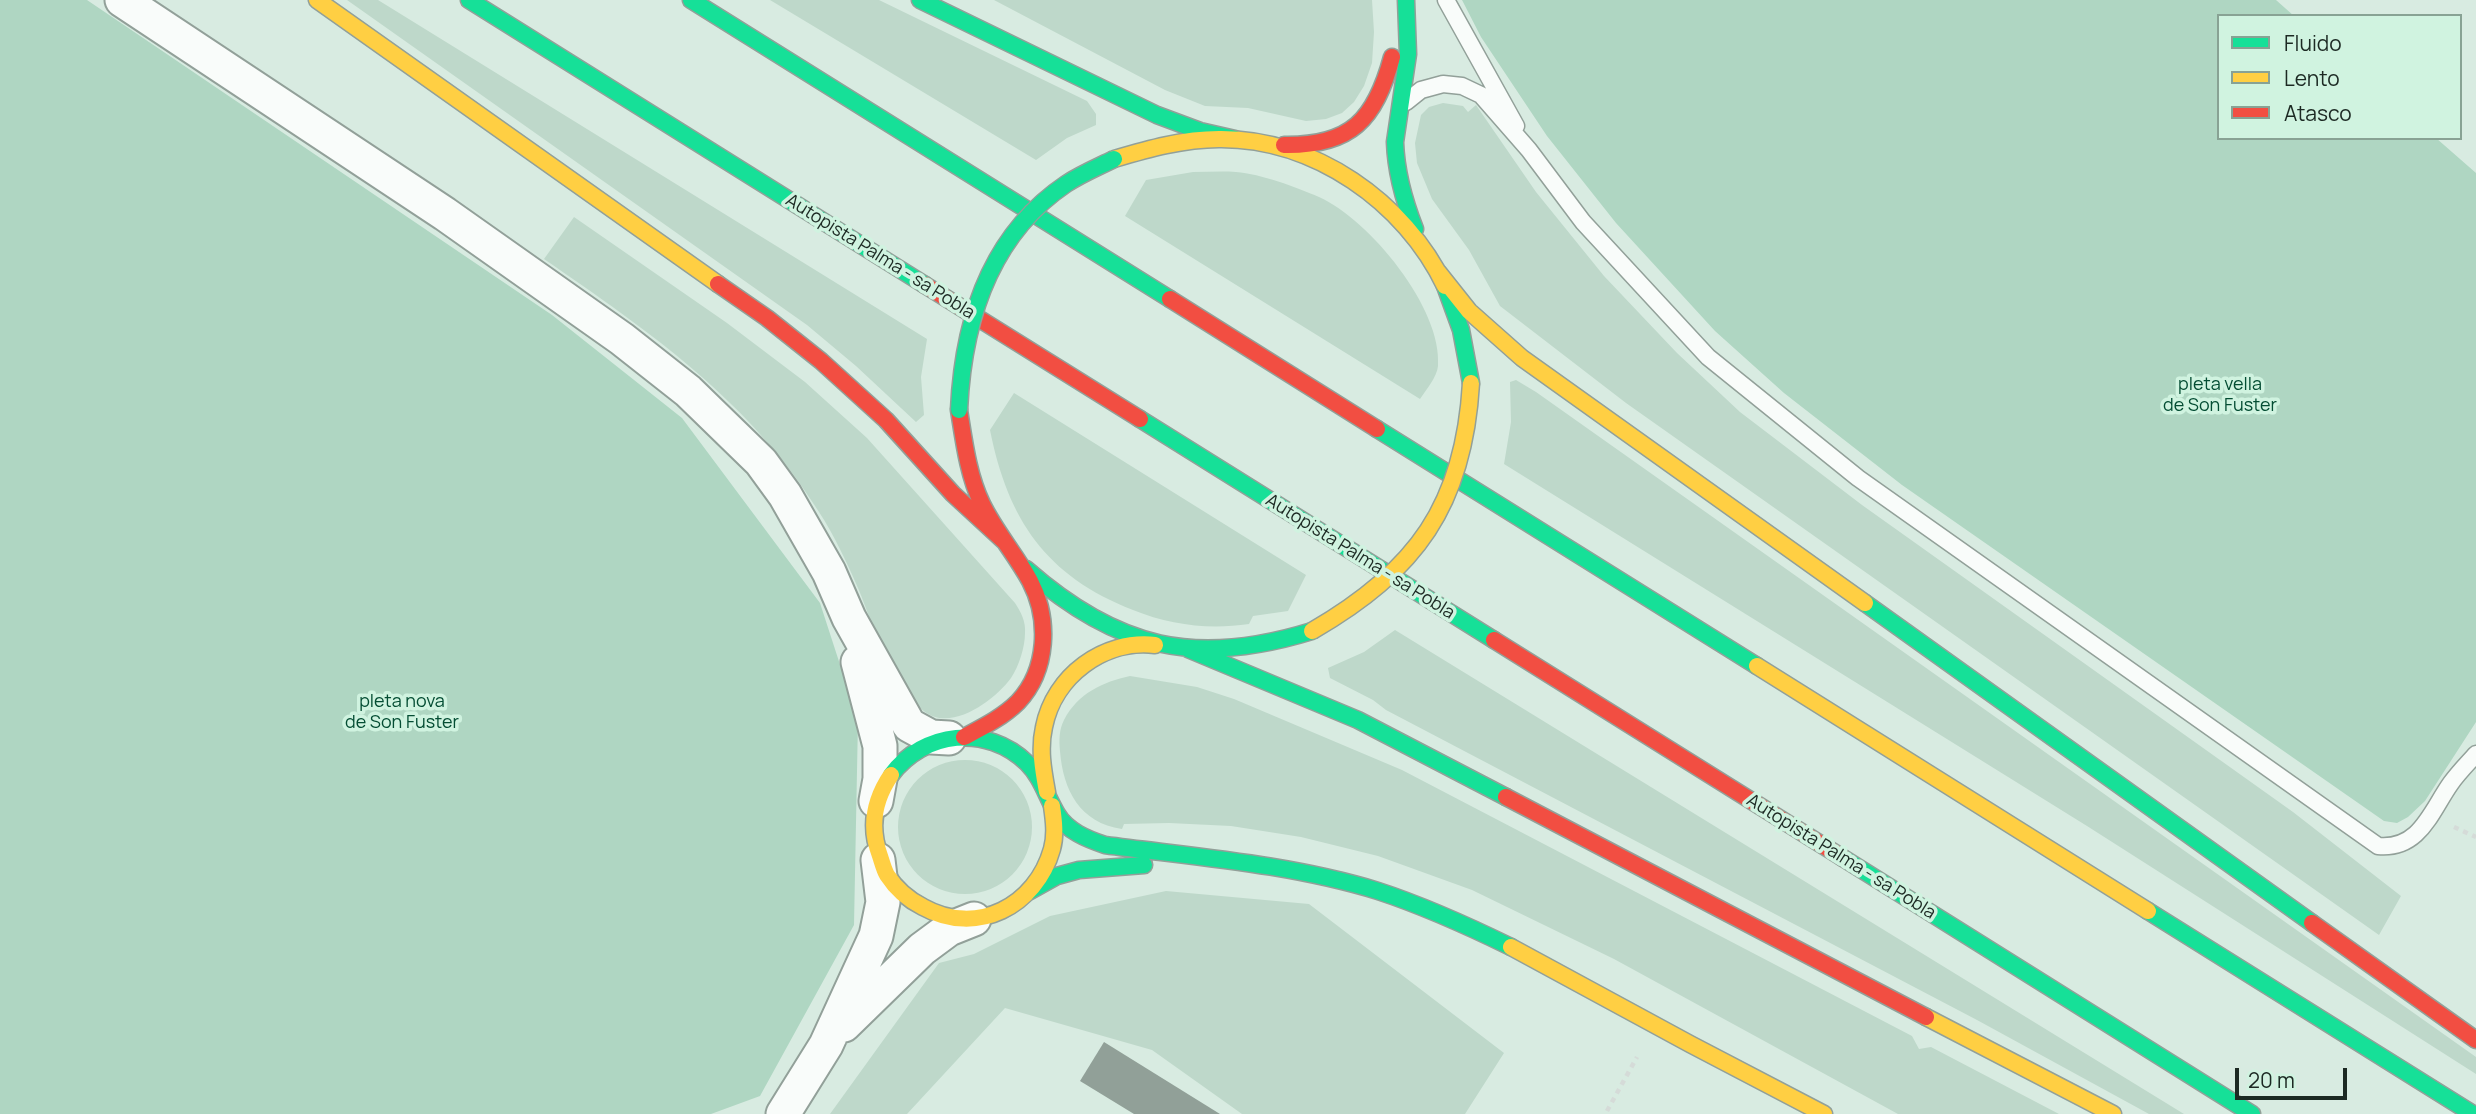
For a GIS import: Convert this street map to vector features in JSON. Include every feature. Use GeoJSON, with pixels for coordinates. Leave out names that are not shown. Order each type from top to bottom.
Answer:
{"type":"FeatureCollection","features":[{"type":"Feature","properties":{"kind":"main road"},"geometry":{"type":"LineString","coordinates":[[317,0],[767,318],[821,361],[886,419],[953,494],[1004,541]]}},
{"type":"Feature","properties":{"kind":"main road","name":"Autopista Palma - sa Pobla"},"geometry":{"type":"LineString","coordinates":[[469,0],[2252,1114]]}},
{"type":"Feature","properties":{"kind":"main road"},"geometry":{"type":"LineString","coordinates":[[691,0],[2473,1114]]}},
{"type":"Feature","properties":{"kind":"main road"},"geometry":{"type":"LineString","coordinates":[[920,0],[1157,115],[1200,131],[1271,145],[1310,157],[1369,191],[1407,229],[1469,311],[1522,358],[2476,1040]]}},
{"type":"Feature","properties":{"kind":"main road"},"geometry":{"type":"LineString","coordinates":[[1271,145],[1331,141],[1345,135],[1365,118],[1381,95],[1387,79],[1392,58],[1395,0]]}},
{"type":"Feature","properties":{"kind":"main road"},"geometry":{"type":"LineString","coordinates":[[1406,0],[1410,45],[1395,142],[1397,174],[1406,207],[1424,250]]}},
{"type":"Feature","properties":{"kind":"main road"},"geometry":{"type":"LineString","coordinates":[[1206,860],[1079,870],[1057,876],[1030,891],[1005,910],[974,919],[943,917],[914,905],[893,886],[878,860],[872,832],[876,803],[888,777],[908,755],[934,741],[957,737],[992,722],[1011,709],[1030,687],[1038,671],[1043,639],[1038,597],[982,503],[967,458],[959,410],[966,338],[976,304],[1004,251],[1036,209],[1058,190],[1114,159],[1154,146],[1193,140],[1235,139]]}},
{"type":"Feature","properties":{"kind":"main road"},"geometry":{"type":"LineString","coordinates":[[1030,891],[1047,865],[1053,848],[1054,827],[1050,799],[1041,765],[1043,728],[1048,710],[1068,680],[1100,653],[1128,644],[1188,649],[1233,649],[1273,643],[1312,631],[1348,612],[1375,592],[1406,563],[1427,534],[1446,499],[1459,464],[1469,424],[1471,383],[1465,342],[1451,299],[1438,272]]}},
{"type":"Feature","properties":{"kind":"main road"},"geometry":{"type":"LineString","coordinates":[[1020,563],[1045,587],[1084,614],[1136,638],[1161,645]]}},
{"type":"Feature","properties":{"kind":"main road"},"geometry":{"type":"LineString","coordinates":[[1188,649],[1358,720],[2113,1114]]}},
{"type":"Feature","properties":{"kind":"main road"},"geometry":{"type":"LineString","coordinates":[[957,737],[993,742],[1014,752],[1031,767],[1061,821],[1098,843],[1300,872],[1378,891],[1419,906],[1500,942],[1824,1114]]}},
{"type":"Feature","properties":{"kind":"street"},"geometry":{"type":"LineString","coordinates":[[122,0],[445,214],[622,339],[688,391],[761,462],[785,495],[829,572],[849,618],[909,725],[931,737],[957,737]]}},
{"type":"Feature","properties":{"kind":"street"},"geometry":{"type":"LineString","coordinates":[[849,618],[880,746],[880,779],[876,803]]}},
{"type":"Feature","properties":{"kind":"street"},"geometry":{"type":"LineString","coordinates":[[783,1114],[826,1045],[876,936],[883,902],[878,860]]}},
{"type":"Feature","properties":{"kind":"street"},"geometry":{"type":"LineString","coordinates":[[826,1045],[883,985],[922,949],[949,929],[974,919]]}},
{"type":"Feature","properties":{"kind":"lane"},"geometry":{"type":"LineString","coordinates":[[1446,0],[1529,150]]}},
{"type":"Feature","properties":{"kind":"lane"},"geometry":{"type":"LineString","coordinates":[[1399,115],[1406,102],[1422,90],[1443,85],[1462,86],[1481,95],[1529,150],[1583,222],[1708,357],[1870,486],[2378,846],[2392,847],[2415,836],[2431,817],[2451,782],[2476,754]]}},
{"type":"Feature","properties":{"kind":"path"},"geometry":{"type":"LineString","coordinates":[[1607,1111],[1654,1025]]}},
{"type":"Feature","properties":{"kind":"green space","name":"pleta nova de Son Fuster"},"geometry":{"type":"Polygon","coordinates":[[[0,0],[87,0],[552,315],[682,418],[820,603],[858,720],[854,925],[760,1096],[711,1114],[0,1114],[0,0]]]}},
{"type":"Feature","properties":{"kind":"green space"},"geometry":{"type":"Polygon","coordinates":[[[347,0],[378,0],[927,339],[921,377],[924,415],[916,422],[807,325],[347,0]]]}},
{"type":"Feature","properties":{"kind":"green space"},"geometry":{"type":"Polygon","coordinates":[[[770,0],[879,0],[1087,101],[1096,114],[1096,125],[1067,138],[1036,160],[770,0]]]}},
{"type":"Feature","properties":{"kind":"green space"},"geometry":{"type":"Polygon","coordinates":[[[994,0],[1372,0],[1372,63],[1364,86],[1354,102],[1342,113],[1326,119],[1306,121],[1248,108],[1205,106],[1165,90],[994,0]]]}},
{"type":"Feature","properties":{"kind":"green space","name":"pleta vella de Son Fuster"},"geometry":{"type":"Polygon","coordinates":[[[1462,0],[2276,0],[2292,14],[2217,14],[2217,140],[2438,140],[2476,173],[2476,722],[2425,801],[2397,823],[2384,821],[1902,485],[1784,393],[1715,331],[1616,223],[1547,136],[1481,37],[1462,0]]]}},
{"type":"Feature","properties":{"kind":"green space"},"geometry":{"type":"Polygon","coordinates":[[[1443,103],[1463,106],[1468,112],[1476,105],[1536,192],[1604,276],[1677,353],[1740,412],[1862,505],[2293,812],[2401,896],[2379,935],[1626,403],[1500,306],[1469,250],[1432,199],[1417,163],[1415,143],[1421,115],[1429,107],[1443,103]]]}},
{"type":"Feature","properties":{"kind":"green space"},"geometry":{"type":"Polygon","coordinates":[[[1193,172],[1246,173],[1300,189],[1339,208],[1380,245],[1416,293],[1429,319],[1436,343],[1437,370],[1420,399],[1125,216],[1146,180],[1193,172]]]}},
{"type":"Feature","properties":{"kind":"green space"},"geometry":{"type":"Polygon","coordinates":[[[574,217],[727,323],[805,382],[867,438],[1015,603],[1025,625],[1025,638],[1017,668],[1004,687],[972,711],[948,718],[925,712],[912,700],[891,671],[858,588],[830,530],[792,472],[762,436],[730,402],[695,371],[622,314],[544,259],[574,217]]]}},
{"type":"Feature","properties":{"kind":"green space"},"geometry":{"type":"Polygon","coordinates":[[[1516,380],[2476,1057],[2476,1074],[2087,826],[1504,464],[1511,422],[1510,382],[1516,380]]]}},
{"type":"Feature","properties":{"kind":"green space"},"geometry":{"type":"Polygon","coordinates":[[[1014,393],[1306,575],[1288,611],[1253,616],[1249,624],[1190,625],[1133,610],[1076,580],[1054,562],[1020,518],[998,462],[990,430],[1014,393]]]}},
{"type":"Feature","properties":{"kind":"green space"},"geometry":{"type":"Polygon","coordinates":[[[1395,630],[2184,1114],[2149,1114],[1977,1020],[1386,710],[1373,700],[1330,678],[1328,668],[1364,652],[1395,630]]]}},
{"type":"Feature","properties":{"kind":"green space"},"geometry":{"type":"Polygon","coordinates":[[[1130,676],[1197,687],[1234,699],[1402,770],[1912,1036],[1919,1049],[1931,1047],[2059,1114],[1898,1114],[1614,959],[1472,890],[1378,856],[1301,837],[1231,826],[1124,824],[1122,829],[1107,826],[1085,812],[1070,791],[1062,765],[1061,728],[1070,711],[1084,696],[1101,685],[1130,676]]]}},
{"type":"Feature","properties":{"kind":"green space"},"geometry":{"type":"Polygon","coordinates":[[[965,760],[991,765],[1013,779],[1027,801],[1032,827],[1027,853],[1013,875],[991,889],[965,894],[939,889],[917,875],[903,853],[898,827],[903,801],[917,779],[939,765],[965,760]]]}},
{"type":"Feature","properties":{"kind":"green space"},"geometry":{"type":"Polygon","coordinates":[[[1166,891],[1309,904],[1504,1053],[1465,1114],[1242,1114],[1152,1050],[1005,1008],[907,1114],[830,1114],[939,963],[974,954],[1050,916],[1166,891]]]}},
{"type":"Feature","properties":{"kind":"building"},"geometry":{"type":"Polygon","coordinates":[[[1104,1042],[1220,1114],[1134,1114],[1080,1081],[1104,1042]]]}},
{"type":"Feature","properties":{"kind":"traffic: fast"},"geometry":{"type":"LineString","coordinates":[[469,0],[925,285]]}},
{"type":"Feature","properties":{"kind":"traffic: fast"},"geometry":{"type":"LineString","coordinates":[[691,0],[1170,299]]}},
{"type":"Feature","properties":{"kind":"traffic: fast"},"geometry":{"type":"LineString","coordinates":[[920,0],[1157,115],[1200,131],[1235,139]]}},
{"type":"Feature","properties":{"kind":"traffic: fast"},"geometry":{"type":"LineString","coordinates":[[1406,0],[1408,54],[1395,142],[1401,187],[1415,229]]}},
{"type":"Feature","properties":{"kind":"traffic: fast"},"geometry":{"type":"LineString","coordinates":[[959,410],[962,377],[974,314],[999,255],[1017,229],[1039,205],[1072,180],[1114,159]]}},
{"type":"Feature","properties":{"kind":"traffic: fast"},"geometry":{"type":"LineString","coordinates":[[1445,286],[1461,330],[1471,383]]}},
{"type":"Feature","properties":{"kind":"traffic: fast"},"geometry":{"type":"LineString","coordinates":[[1140,419],[1494,640]]}},
{"type":"Feature","properties":{"kind":"traffic: fast"},"geometry":{"type":"LineString","coordinates":[[1377,429],[1757,666]]}},
{"type":"Feature","properties":{"kind":"traffic: fast"},"geometry":{"type":"LineString","coordinates":[[1026,569],[1093,618],[1126,633],[1160,643],[1195,648],[1231,648],[1270,642],[1312,631]]}},
{"type":"Feature","properties":{"kind":"traffic: fast"},"geometry":{"type":"LineString","coordinates":[[1865,603],[2312,923]]}},
{"type":"Feature","properties":{"kind":"traffic: fast"},"geometry":{"type":"LineString","coordinates":[[1188,649],[1358,720],[1506,797]]}},
{"type":"Feature","properties":{"kind":"traffic: fast"},"geometry":{"type":"LineString","coordinates":[[891,775],[905,760],[938,742],[956,738],[994,742],[1027,763],[1061,820],[1072,830],[1091,840],[1105,845],[1277,868],[1345,882],[1412,903],[1511,947]]}},
{"type":"Feature","properties":{"kind":"traffic: fast"},"geometry":{"type":"LineString","coordinates":[[1843,858],[2252,1114]]}},
{"type":"Feature","properties":{"kind":"traffic: fast"},"geometry":{"type":"LineString","coordinates":[[1030,891],[1057,876],[1079,870],[1144,865]]}},
{"type":"Feature","properties":{"kind":"traffic: fast"},"geometry":{"type":"LineString","coordinates":[[2148,911],[2473,1114]]}},
{"type":"Feature","properties":{"kind":"traffic: slow"},"geometry":{"type":"LineString","coordinates":[[317,0],[718,284]]}},
{"type":"Feature","properties":{"kind":"traffic: slow"},"geometry":{"type":"LineString","coordinates":[[1114,159],[1166,145],[1206,139],[1254,142],[1289,150],[1322,163],[1381,202],[1406,227],[1428,256],[1445,286]]}},
{"type":"Feature","properties":{"kind":"traffic: slow"},"geometry":{"type":"LineString","coordinates":[[1438,272],[1469,311],[1522,358],[1865,603]]}},
{"type":"Feature","properties":{"kind":"traffic: slow"},"geometry":{"type":"LineString","coordinates":[[1312,631],[1380,584],[1406,558],[1428,530],[1445,499],[1458,465],[1471,383]]}},
{"type":"Feature","properties":{"kind":"traffic: slow"},"geometry":{"type":"LineString","coordinates":[[1047,792],[1042,743],[1044,727],[1058,692],[1070,677],[1100,655],[1118,648],[1155,645]]}},
{"type":"Feature","properties":{"kind":"traffic: slow"},"geometry":{"type":"LineString","coordinates":[[1757,666],[2148,911]]}},
{"type":"Feature","properties":{"kind":"traffic: slow"},"geometry":{"type":"LineString","coordinates":[[891,775],[877,804],[874,824],[884,868],[894,885],[908,897],[943,915],[964,919],[1002,911],[1033,886],[1052,849],[1052,806]]}},
{"type":"Feature","properties":{"kind":"traffic: slow"},"geometry":{"type":"LineString","coordinates":[[1511,947],[1824,1114]]}},
{"type":"Feature","properties":{"kind":"traffic: slow"},"geometry":{"type":"LineString","coordinates":[[1926,1017],[2113,1114]]}},
{"type":"Feature","properties":{"kind":"traffic: jam"},"geometry":{"type":"LineString","coordinates":[[1284,145],[1327,141],[1357,125],[1377,97],[1392,57]]}},
{"type":"Feature","properties":{"kind":"traffic: jam"},"geometry":{"type":"LineString","coordinates":[[718,284],[767,318],[821,361],[886,420],[953,494],[1004,541]]}},
{"type":"Feature","properties":{"kind":"traffic: jam"},"geometry":{"type":"LineString","coordinates":[[925,285],[1140,419]]}},
{"type":"Feature","properties":{"kind":"traffic: jam"},"geometry":{"type":"LineString","coordinates":[[1170,299],[1377,429]]}},
{"type":"Feature","properties":{"kind":"traffic: jam"},"geometry":{"type":"LineString","coordinates":[[959,410],[967,458],[977,493],[993,524],[1030,581],[1041,611],[1043,628],[1040,660],[1028,689],[1006,712],[964,737]]}},
{"type":"Feature","properties":{"kind":"traffic: jam"},"geometry":{"type":"LineString","coordinates":[[1494,640],[1843,858]]}},
{"type":"Feature","properties":{"kind":"traffic: jam"},"geometry":{"type":"LineString","coordinates":[[1506,797],[1926,1017]]}},
{"type":"Feature","properties":{"kind":"traffic: jam"},"geometry":{"type":"LineString","coordinates":[[2312,923],[2476,1040]]}}]}
